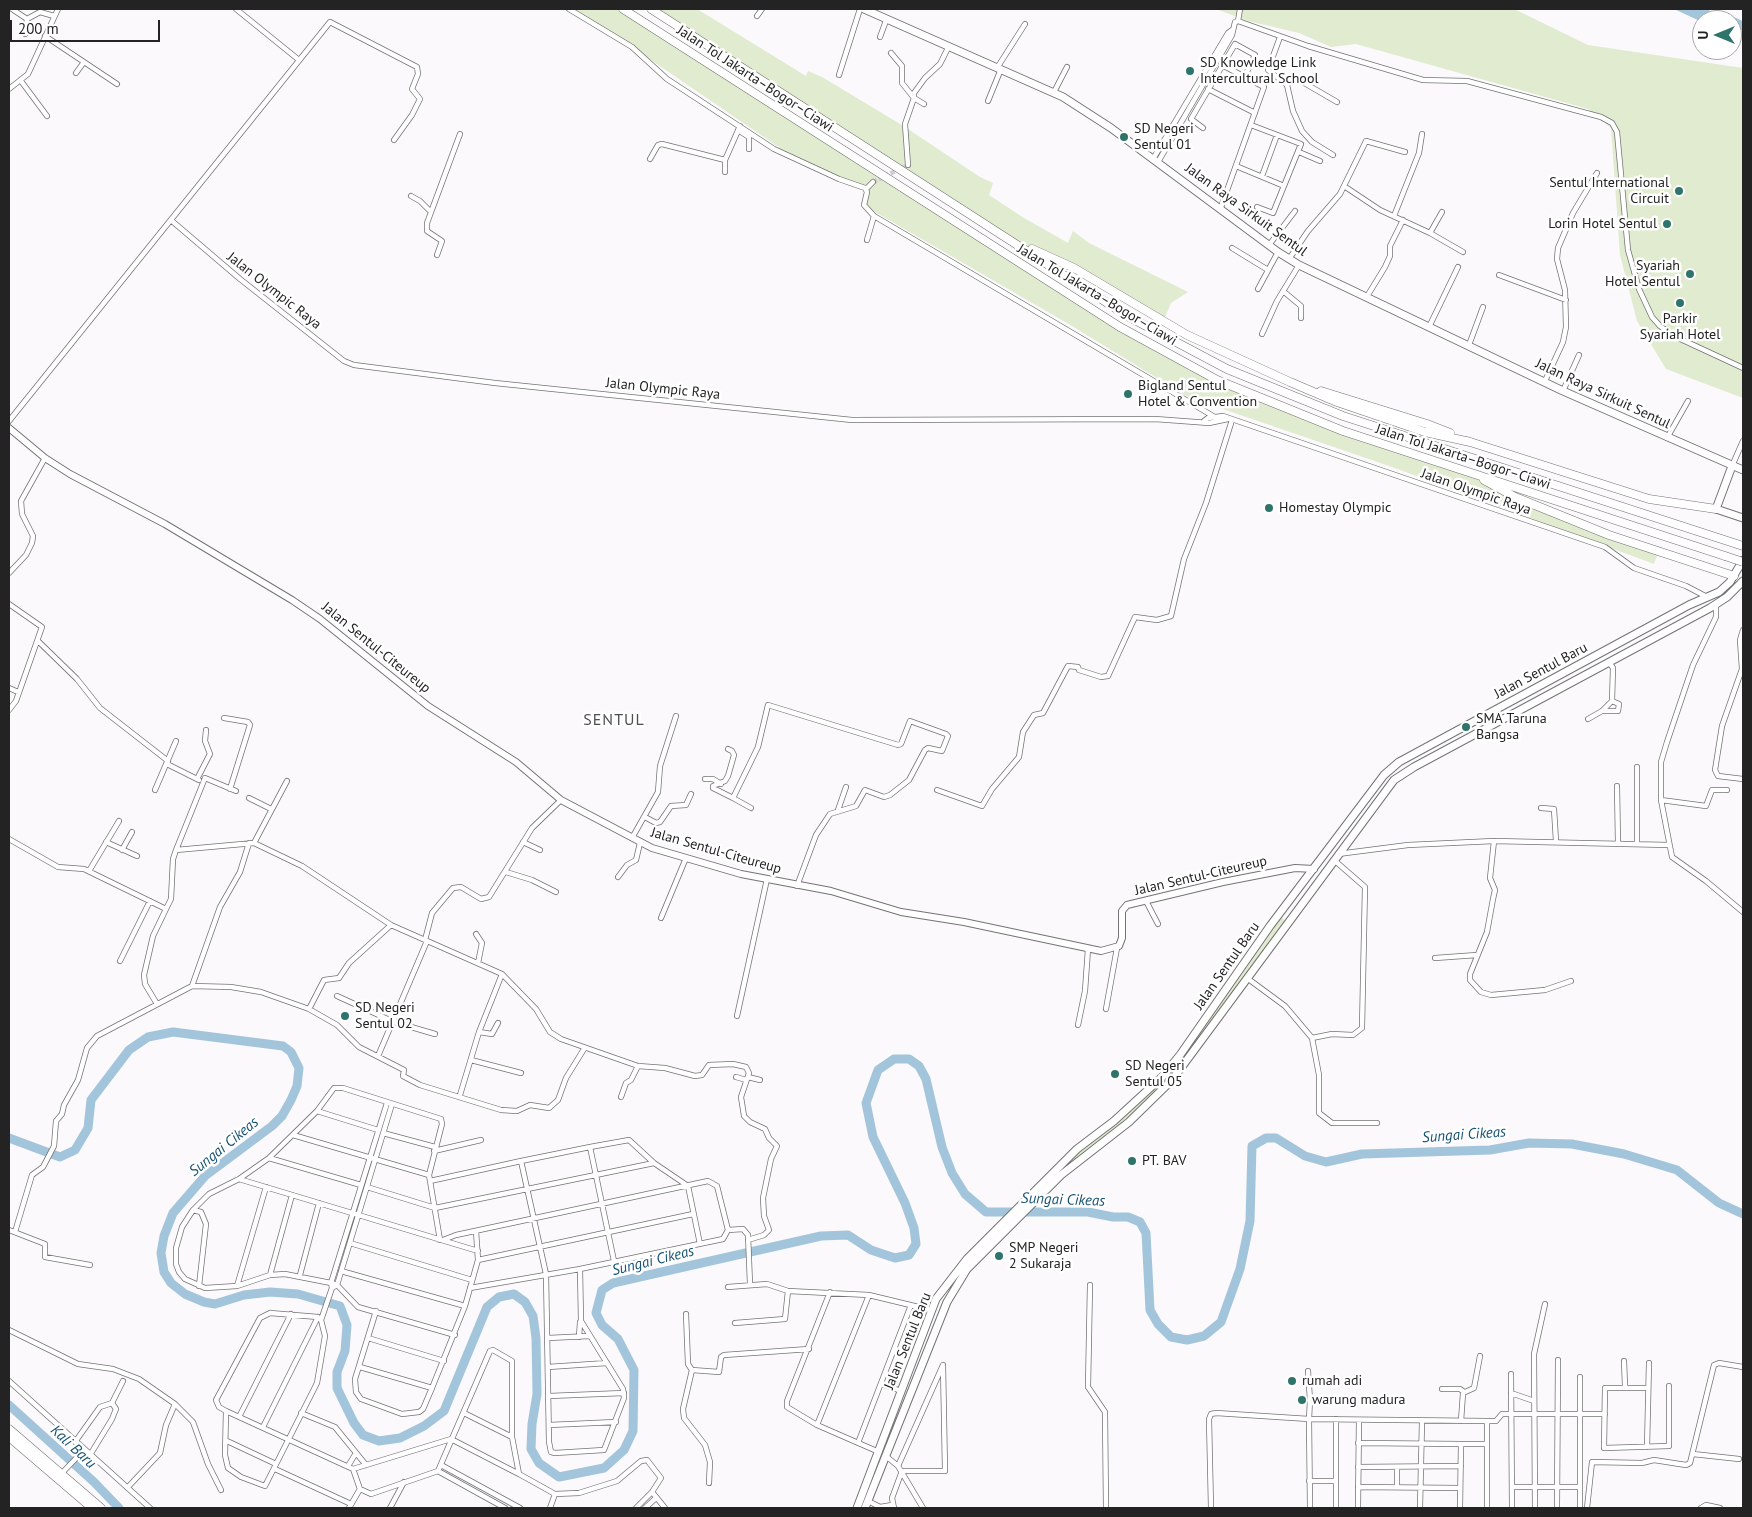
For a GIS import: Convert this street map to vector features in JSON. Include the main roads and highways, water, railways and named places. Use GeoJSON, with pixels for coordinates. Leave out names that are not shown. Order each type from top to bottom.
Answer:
{"type":"FeatureCollection","features":[{"type":"Feature","properties":{"kind":"highway","name":"Jalan Tol Jakarta–Bogor–Ciawi"},"geometry":{"type":"LineString","coordinates":[[623,9],[1120,327],[1217,380],[1343,430],[1743,561]]}},
{"type":"Feature","properties":{"kind":"highway","name":"Jalan Tol Jakarta–Bogor–Ciawi"},"geometry":{"type":"LineString","coordinates":[[651,9],[1129,316],[1226,369],[1343,416],[1743,546]]}},
{"type":"Feature","properties":{"kind":"highway"},"geometry":{"type":"LineString","coordinates":[[1010,240],[1074,268],[1187,335],[1290,382],[1427,424],[1470,442],[1649,499],[1716,510]]}},
{"type":"Feature","properties":{"kind":"highway"},"geometry":{"type":"LineString","coordinates":[[1466,471],[1515,497],[1609,534],[1734,576]]}},
{"type":"Feature","properties":{"kind":"highway"},"geometry":{"type":"LineString","coordinates":[[9,1429],[100,1508]]}},
{"type":"Feature","properties":{"kind":"highway"},"geometry":{"type":"LineString","coordinates":[[9,1437],[92,1508]]}},
{"type":"Feature","properties":{"kind":"main road","name":"Jalan Raya Sirkuit Sentul"},"geometry":{"type":"LineString","coordinates":[[864,9],[1054,92],[1095,117],[1220,210],[1299,265],[1563,391],[1743,470]]}},
{"type":"Feature","properties":{"kind":"main road"},"geometry":{"type":"LineString","coordinates":[[1732,466],[1716,510],[1743,518]]}},
{"type":"Feature","properties":{"kind":"main road","name":"Jalan Sentul Baru"},"geometry":{"type":"LineString","coordinates":[[1054,1178],[1077,1149],[1119,1117],[1162,1076],[1180,1055],[1270,926],[1384,775],[1400,762],[1719,592],[1734,576],[1743,561]]}},
{"type":"Feature","properties":{"kind":"main road","name":"Jalan Sentul Baru"},"geometry":{"type":"LineString","coordinates":[[857,1508],[931,1310],[936,1299],[956,1270],[1054,1178],[1129,1122],[1172,1080],[1247,978],[1281,936],[1379,798],[1400,775],[1716,605],[1742,585]]}},
{"type":"Feature","properties":{"kind":"main road"},"geometry":{"type":"LineString","coordinates":[[1279,915],[1289,924]]}},
{"type":"Feature","properties":{"kind":"main road"},"geometry":{"type":"LineString","coordinates":[[1270,926],[1281,936]]}},
{"type":"Feature","properties":{"kind":"main road","name":"Jalan Sentul Baru"},"geometry":{"type":"LineString","coordinates":[[866,1505],[887,1457],[951,1292],[992,1238]]}},
{"type":"Feature","properties":{"kind":"main road"},"geometry":{"type":"LineString","coordinates":[[902,1389],[912,1391]]}},
{"type":"Feature","properties":{"kind":"main road"},"geometry":{"type":"LineString","coordinates":[[898,1399],[908,1403]]}},
{"type":"Feature","properties":{"kind":"water"},"geometry":{"type":"Polygon","coordinates":[[[1674,9],[1708,10],[1692,10],[1692,17],[1674,9]]]}},
{"type":"Feature","properties":{"kind":"waterway","name":"Sungai Cikeas"},"geometry":{"type":"LineString","coordinates":[[9,1138],[60,1157],[75,1150],[88,1128],[91,1100],[129,1050],[148,1037],[173,1032],[283,1046],[291,1052],[299,1068],[297,1086],[291,1100],[282,1116],[272,1126],[205,1176],[173,1213],[164,1236],[161,1253],[164,1272],[171,1283],[185,1294],[204,1302],[215,1304],[244,1295],[270,1292],[298,1294],[340,1306],[347,1325],[345,1351],[337,1372],[337,1388],[354,1423],[363,1435],[379,1441],[400,1438],[424,1426],[444,1411],[487,1307],[499,1297],[514,1294],[525,1302],[533,1316],[536,1338],[537,1394],[532,1424],[531,1449],[539,1463],[559,1477],[604,1468],[624,1450],[633,1431],[634,1370],[618,1339],[602,1325],[596,1313],[602,1290],[613,1283],[821,1236],[848,1235],[871,1250],[895,1258],[909,1255],[916,1244],[914,1228],[905,1203],[873,1137],[866,1103],[878,1070],[894,1059],[909,1059],[919,1066],[926,1079],[942,1147],[952,1173],[965,1194],[986,1212],[1088,1212],[1113,1217],[1128,1217],[1140,1222],[1146,1233],[1150,1310],[1158,1324],[1171,1337],[1187,1340],[1204,1336],[1221,1322],[1240,1269],[1250,1221],[1252,1146],[1266,1138],[1276,1138],[1305,1156],[1326,1162],[1362,1154],[1490,1150],[1529,1143],[1572,1144],[1624,1154],[1677,1170],[1719,1203],[1743,1214]]}},
{"type":"Feature","properties":{"kind":"waterway","name":"Kali Baru"},"geometry":{"type":"LineString","coordinates":[[9,1405],[94,1482],[119,1508]]}},
{"type":"Feature","properties":{"kind":"tunnel"},"geometry":{"type":"LineString","coordinates":[[873,182],[908,165]]}},
{"type":"Feature","properties":{"kind":"place","name":"SD Knowledge Link Intercultural School"},"geometry":{"type":"Point","coordinates":[1190,71]}},
{"type":"Feature","properties":{"kind":"place","name":"SD Negeri Sentul 01"},"geometry":{"type":"Point","coordinates":[1124,137]}},
{"type":"Feature","properties":{"kind":"place","name":"Sentul International Circuit"},"geometry":{"type":"Point","coordinates":[1679,191]}},
{"type":"Feature","properties":{"kind":"place","name":"Lorin Hotel Sentul"},"geometry":{"type":"Point","coordinates":[1667,224]}},
{"type":"Feature","properties":{"kind":"place","name":"Syariah Hotel Sentul"},"geometry":{"type":"Point","coordinates":[1690,274]}},
{"type":"Feature","properties":{"kind":"place","name":"Parkir Syariah Hotel"},"geometry":{"type":"Point","coordinates":[1680,303]}},
{"type":"Feature","properties":{"kind":"place","name":"Bigland Sentul Hotel & Convention"},"geometry":{"type":"Point","coordinates":[1128,394]}},
{"type":"Feature","properties":{"kind":"place","name":"Homestay Olympic"},"geometry":{"type":"Point","coordinates":[1269,508]}},
{"type":"Feature","properties":{"kind":"place","name":"SMA Taruna Bangsa"},"geometry":{"type":"Point","coordinates":[1466,727]}},
{"type":"Feature","properties":{"kind":"place","name":"SD Negeri Sentul 02"},"geometry":{"type":"Point","coordinates":[345,1016]}},
{"type":"Feature","properties":{"kind":"place","name":"SD Negeri Sentul 05"},"geometry":{"type":"Point","coordinates":[1115,1074]}},
{"type":"Feature","properties":{"kind":"place","name":"PT. BAV"},"geometry":{"type":"Point","coordinates":[1132,1161]}},
{"type":"Feature","properties":{"kind":"place","name":"SMP Negeri 2 Sukaraja"},"geometry":{"type":"Point","coordinates":[999,1256]}},
{"type":"Feature","properties":{"kind":"place","name":"rumah adi"},"geometry":{"type":"Point","coordinates":[1292,1381]}},
{"type":"Feature","properties":{"kind":"place","name":"warung madura"},"geometry":{"type":"Point","coordinates":[1302,1400]}},
{"type":"Feature","properties":{"kind":"district","name":"SENTUL"},"geometry":{"type":"Point","coordinates":[614,720]}}]}
